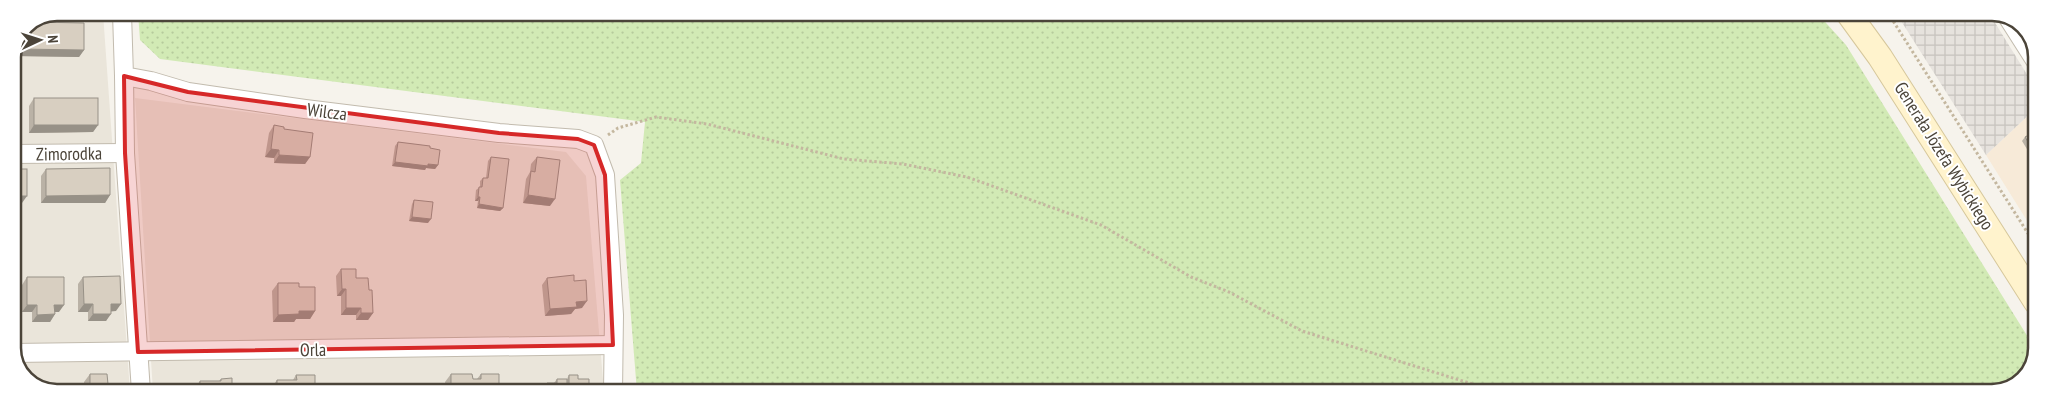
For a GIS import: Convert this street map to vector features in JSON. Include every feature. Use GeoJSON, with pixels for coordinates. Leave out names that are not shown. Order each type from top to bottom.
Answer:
{"type":"FeatureCollection","features":[{"type":"Feature","properties":{"kind":"main road","name":"Generała Józefa Wybickiego"},"geometry":{"type":"LineString","coordinates":[[1854,21],[1880,57],[2028,289]]}},
{"type":"Feature","properties":{"kind":"street"},"geometry":{"type":"LineString","coordinates":[[122,21],[124,154],[140,384]]}},
{"type":"Feature","properties":{"kind":"street"},"geometry":{"type":"LineString","coordinates":[[2017,32],[2027,47]]}},
{"type":"Feature","properties":{"kind":"street","name":"Wilcza"},"geometry":{"type":"LineString","coordinates":[[124,76],[151,81],[188,92],[305,109],[500,133],[578,139],[594,145]]}},
{"type":"Feature","properties":{"kind":"street"},"geometry":{"type":"LineString","coordinates":[[594,145],[605,175],[614,315],[613,384]]}},
{"type":"Feature","properties":{"kind":"street","name":"Zimorodka"},"geometry":{"type":"LineString","coordinates":[[21,154],[124,154]]}},
{"type":"Feature","properties":{"kind":"street","name":"Orla"},"geometry":{"type":"LineString","coordinates":[[22,353],[612,346]]}},
{"type":"Feature","properties":{"kind":"path"},"geometry":{"type":"LineString","coordinates":[[1893,21],[2028,233]]}},
{"type":"Feature","properties":{"kind":"path"},"geometry":{"type":"LineString","coordinates":[[594,145],[618,128],[656,117],[706,124],[844,159],[903,164],[967,177],[1101,225],[1192,277],[1229,292],[1302,331],[1472,384]]}},
{"type":"Feature","properties":{"kind":"highlighted area"},"geometry":{"type":"Polygon","coordinates":[[[124,76],[188,92],[499,133],[578,139],[594,145],[605,175],[613,345],[138,352],[125,153],[124,76]]]}},
{"type":"Feature","properties":{"kind":"shaded area"},"geometry":{"type":"Polygon","coordinates":[[[58,21],[104,21],[129,384],[50,383],[39,379],[30,371],[26,366],[21,350],[22,50],[27,37],[37,27],[44,24],[58,21]]]}},
{"type":"Feature","properties":{"kind":"shaded area"},"geometry":{"type":"Polygon","coordinates":[[[1901,21],[1994,21],[2028,76],[2028,116],[1986,155],[1901,21]]]}},
{"type":"Feature","properties":{"kind":"shaded area"},"geometry":{"type":"Polygon","coordinates":[[[135,98],[566,152],[586,176],[603,384],[153,384],[135,98]]]}},
{"type":"Feature","properties":{"kind":"shaded area"},"geometry":{"type":"Polygon","coordinates":[[[2028,116],[2028,222],[1986,155],[2028,116]]]}},
{"type":"Feature","properties":{"kind":"green space"},"geometry":{"type":"Polygon","coordinates":[[[139,21],[1824,21],[1846,45],[2028,337],[2027,355],[2023,366],[2012,378],[1992,384],[636,384],[620,180],[641,163],[645,122],[160,59],[140,40],[139,21]]]}},
{"type":"Feature","properties":{"kind":"building"},"geometry":{"type":"Polygon","coordinates":[[[49,22],[84,23],[84,50],[22,49],[27,37],[37,27],[49,22]]]}},
{"type":"Feature","properties":{"kind":"building"},"geometry":{"type":"Polygon","coordinates":[[[34,98],[98,98],[98,125],[34,125],[34,98]]]}},
{"type":"Feature","properties":{"kind":"building"},"geometry":{"type":"Polygon","coordinates":[[[274,125],[284,127],[284,129],[313,133],[310,157],[279,155],[279,150],[271,149],[274,125]]]}},
{"type":"Feature","properties":{"kind":"building"},"geometry":{"type":"Polygon","coordinates":[[[398,142],[430,146],[430,148],[440,150],[438,165],[428,164],[428,166],[395,162],[398,142]]]}},
{"type":"Feature","properties":{"kind":"building"},"geometry":{"type":"Polygon","coordinates":[[[491,157],[509,159],[503,208],[479,204],[479,187],[482,187],[483,178],[488,178],[491,157]]]}},
{"type":"Feature","properties":{"kind":"building"},"geometry":{"type":"Polygon","coordinates":[[[537,157],[560,160],[555,199],[528,195],[531,171],[535,172],[537,157]]]}},
{"type":"Feature","properties":{"kind":"building"},"geometry":{"type":"Polygon","coordinates":[[[110,168],[110,195],[46,196],[46,169],[110,168]]]}},
{"type":"Feature","properties":{"kind":"building"},"geometry":{"type":"Polygon","coordinates":[[[21,169],[27,169],[27,196],[21,196],[21,169]]]}},
{"type":"Feature","properties":{"kind":"building"},"geometry":{"type":"Polygon","coordinates":[[[414,200],[433,202],[431,219],[412,217],[414,200]]]}},
{"type":"Feature","properties":{"kind":"building"},"geometry":{"type":"Polygon","coordinates":[[[341,269],[356,269],[356,278],[368,278],[369,290],[372,290],[373,313],[361,313],[361,308],[346,308],[346,289],[342,289],[341,269]]]}},
{"type":"Feature","properties":{"kind":"building"},"geometry":{"type":"Polygon","coordinates":[[[574,275],[574,281],[586,280],[587,301],[576,302],[577,307],[550,309],[547,278],[574,275]]]}},
{"type":"Feature","properties":{"kind":"building"},"geometry":{"type":"Polygon","coordinates":[[[120,276],[121,304],[111,304],[111,314],[93,314],[93,304],[84,304],[83,277],[120,276]]]}},
{"type":"Feature","properties":{"kind":"building"},"geometry":{"type":"Polygon","coordinates":[[[27,277],[64,277],[64,305],[54,305],[55,314],[37,315],[37,305],[27,305],[27,277]]]}},
{"type":"Feature","properties":{"kind":"building"},"geometry":{"type":"Polygon","coordinates":[[[278,283],[299,283],[299,287],[315,287],[315,311],[299,311],[299,314],[278,315],[278,283]]]}},
{"type":"Feature","properties":{"kind":"building"},"geometry":{"type":"Polygon","coordinates":[[[90,374],[107,374],[108,384],[90,384],[90,374]]]}},
{"type":"Feature","properties":{"kind":"building"},"geometry":{"type":"Polygon","coordinates":[[[451,374],[472,374],[473,379],[481,379],[481,374],[499,374],[499,384],[451,384],[451,374]]]}},
{"type":"Feature","properties":{"kind":"building"},"geometry":{"type":"Polygon","coordinates":[[[296,375],[315,375],[315,384],[277,384],[277,380],[297,380],[296,375]]]}},
{"type":"Feature","properties":{"kind":"building"},"geometry":{"type":"Polygon","coordinates":[[[569,375],[578,375],[578,379],[589,379],[589,384],[569,384],[569,375]]]}},
{"type":"Feature","properties":{"kind":"building"},"geometry":{"type":"Polygon","coordinates":[[[232,378],[232,384],[200,384],[200,381],[221,381],[221,379],[232,378]]]}},
{"type":"Feature","properties":{"kind":"building"},"geometry":{"type":"Polygon","coordinates":[[[557,379],[567,379],[567,384],[547,384],[557,383],[557,379]]]}}]}
